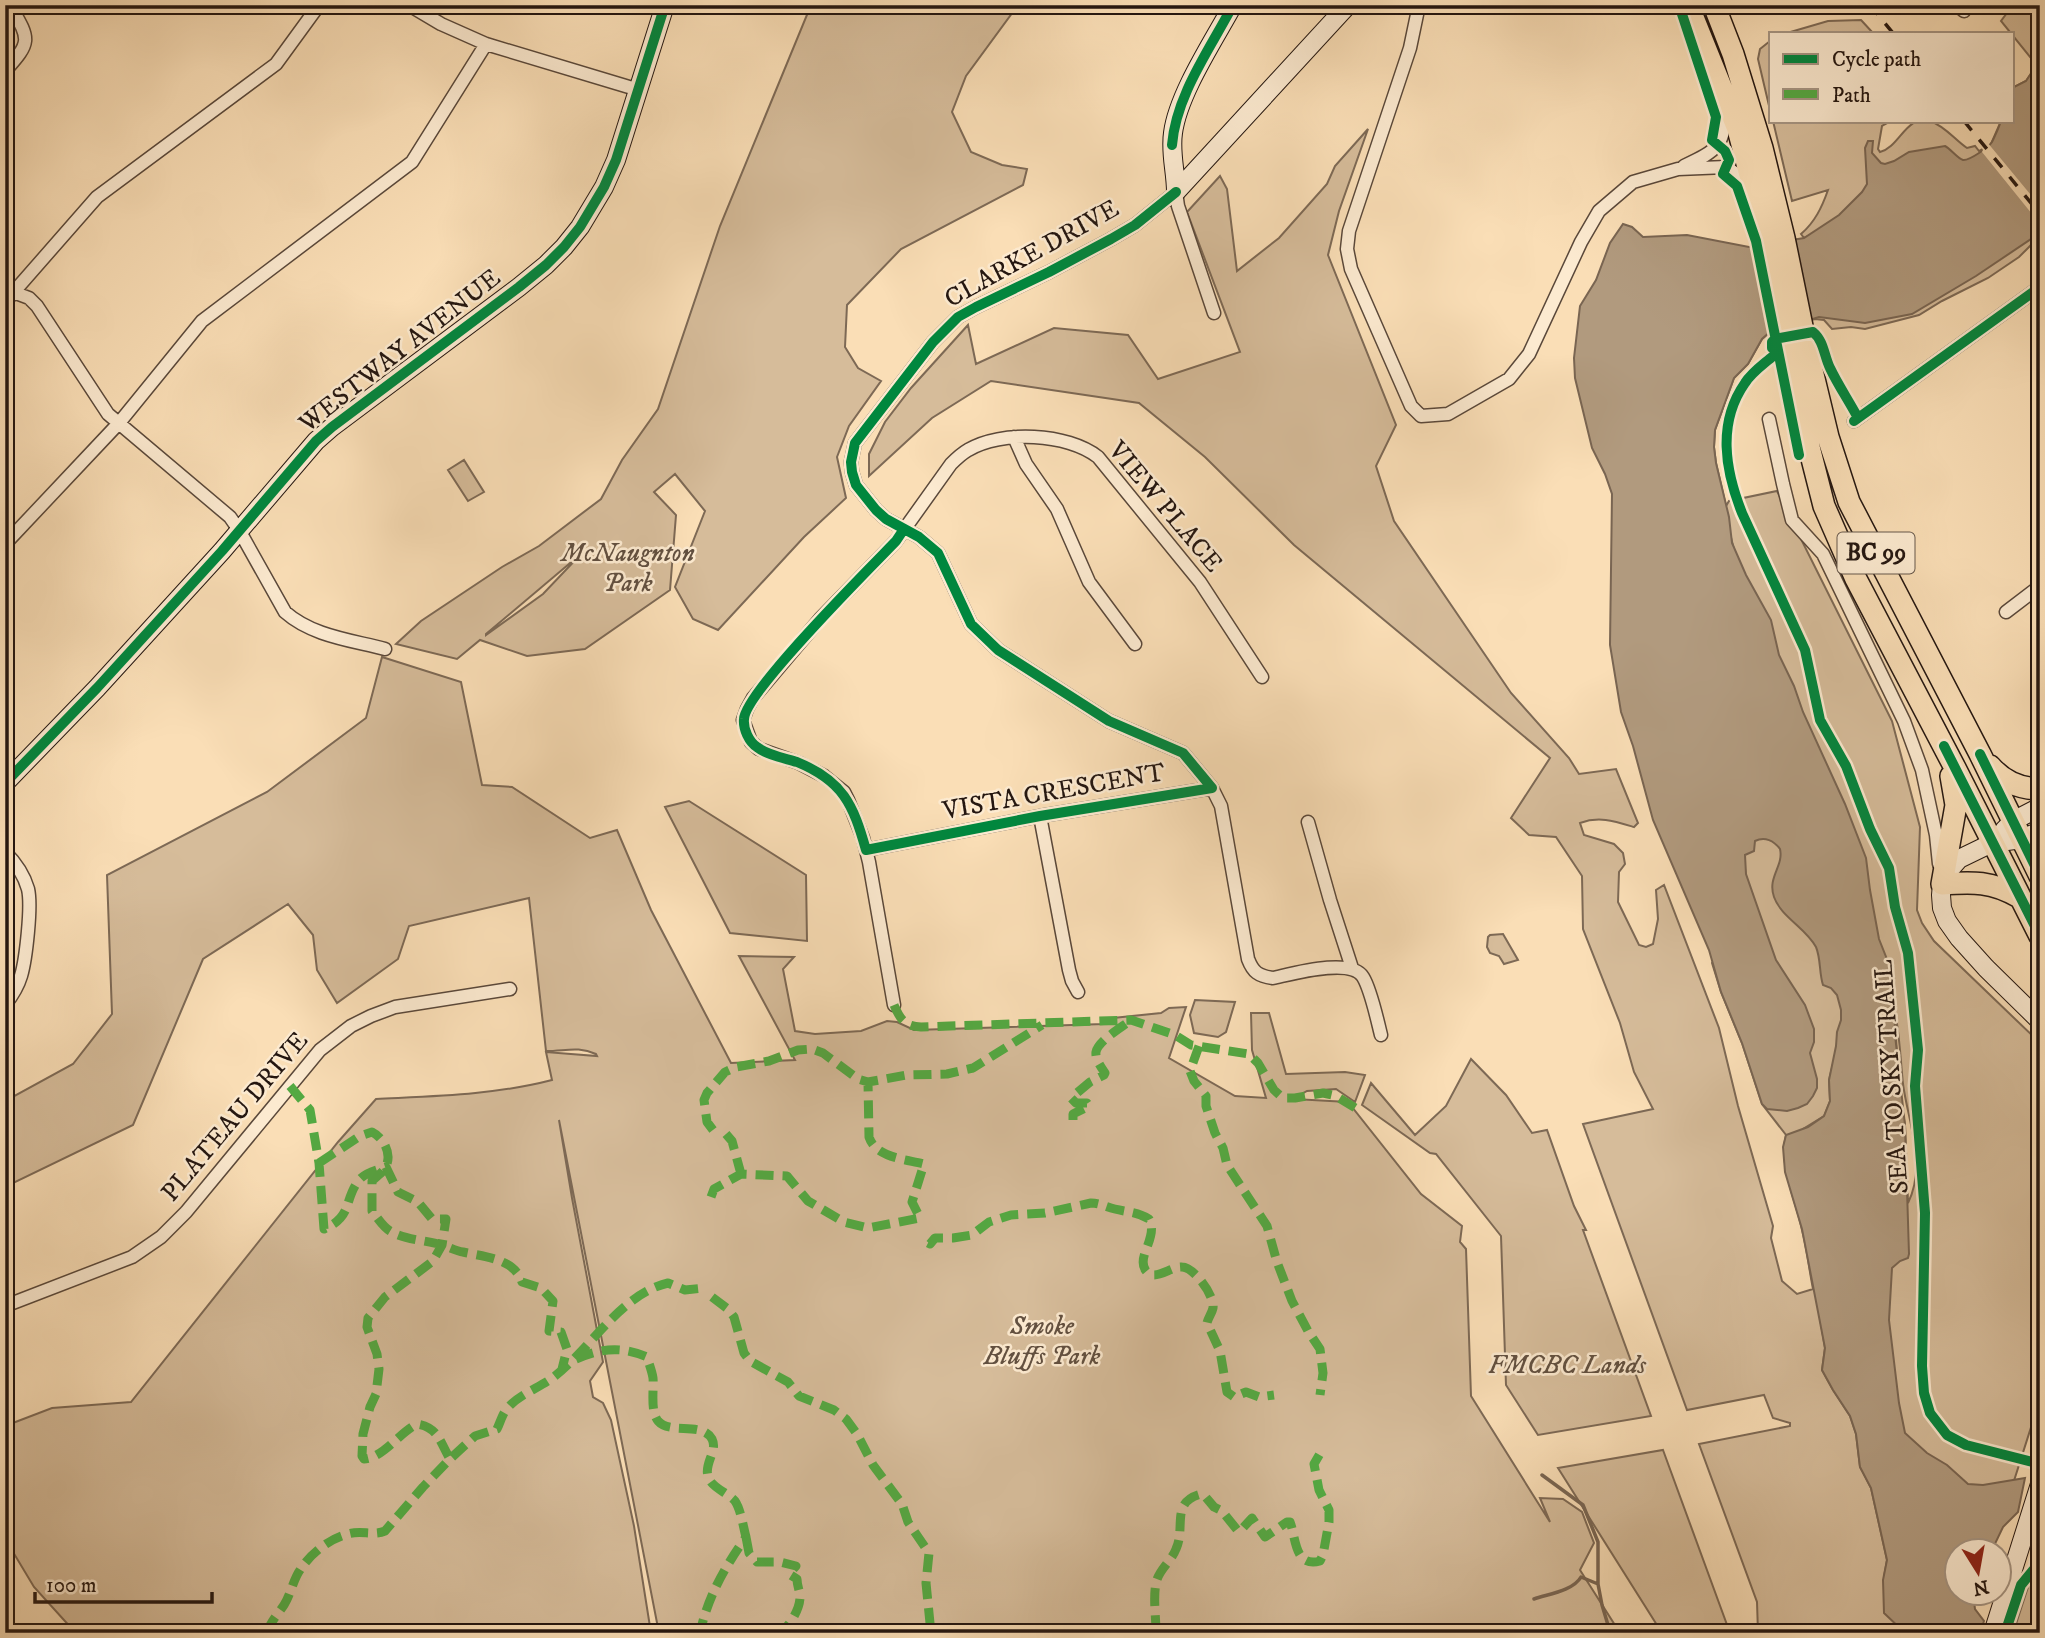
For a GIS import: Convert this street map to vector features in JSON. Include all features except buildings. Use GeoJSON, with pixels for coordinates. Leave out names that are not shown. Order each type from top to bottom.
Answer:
{"type":"FeatureCollection","features":[{"type":"Feature","properties":{"kind":"highway","name":"BC 99"},"geometry":{"type":"LineString","coordinates":[[1688,5],[1724,92],[1753,184],[1775,239]]}},
{"type":"Feature","properties":{"kind":"highway"},"geometry":{"type":"LineString","coordinates":[[1700,5],[1715,48],[1724,92]]}},
{"type":"Feature","properties":{"kind":"highway","name":"BC 99"},"geometry":{"type":"LineString","coordinates":[[1714,5],[1749,101],[1797,342],[1849,502],[1980,754],[2025,830],[2040,876]]}},
{"type":"Feature","properties":{"kind":"highway","name":"BC 99"},"geometry":{"type":"LineString","coordinates":[[1797,342],[1805,431],[1825,506],[1856,579],[2040,936]]}},
{"type":"Feature","properties":{"kind":"highway"},"geometry":{"type":"LineString","coordinates":[[1944,746],[1956,806],[1942,884],[1985,883],[2006,889],[2020,897]]}},
{"type":"Feature","properties":{"kind":"highway"},"geometry":{"type":"LineString","coordinates":[[1980,754],[2006,781],[2020,787],[2040,789]]}},
{"type":"Feature","properties":{"kind":"street"},"geometry":{"type":"LineString","coordinates":[[5,71],[23,51],[26,40],[24,30],[10,5]]}},
{"type":"Feature","properties":{"kind":"street"},"geometry":{"type":"LineString","coordinates":[[5,302],[10,291],[97,197],[276,64],[319,5]]}},
{"type":"Feature","properties":{"kind":"street"},"geometry":{"type":"LineString","coordinates":[[410,5],[441,24],[485,44],[639,90]]}},
{"type":"Feature","properties":{"kind":"street","name":"WESTWAY AVENUE"},"geometry":{"type":"LineString","coordinates":[[5,783],[97,688],[222,551],[290,470],[332,427],[519,287],[564,247],[580,227],[604,187],[616,160],[665,5]]}},
{"type":"Feature","properties":{"kind":"street"},"geometry":{"type":"LineString","coordinates":[[1214,313],[1178,206],[1172,145],[1177,116],[1191,82],[1233,5]]}},
{"type":"Feature","properties":{"kind":"street","name":"CLARKE DRIVE"},"geometry":{"type":"LineString","coordinates":[[904,529],[876,510],[856,485],[852,472],[853,451],[855,443],[873,417],[933,342],[967,312],[1111,239],[1135,225],[1176,192],[1348,5]]}},
{"type":"Feature","properties":{"kind":"street"},"geometry":{"type":"LineString","coordinates":[[1419,5],[1410,48],[1349,231],[1347,248],[1351,269],[1411,406],[1421,416],[1448,414],[1508,379],[1529,354],[1581,242],[1599,211],[1633,182],[1678,169],[1713,152],[1722,136],[1725,118],[1724,92]]}},
{"type":"Feature","properties":{"kind":"street"},"geometry":{"type":"LineString","coordinates":[[5,544],[119,423],[202,321],[412,162],[485,44]]}},
{"type":"Feature","properties":{"kind":"street"},"geometry":{"type":"LineString","coordinates":[[1678,169],[1726,167],[1753,184]]}},
{"type":"Feature","properties":{"kind":"street"},"geometry":{"type":"LineString","coordinates":[[1854,421],[2040,287]]}},
{"type":"Feature","properties":{"kind":"street"},"geometry":{"type":"LineString","coordinates":[[10,291],[29,298],[37,306],[101,405],[230,517],[285,612],[309,629],[385,649]]}},
{"type":"Feature","properties":{"kind":"street"},"geometry":{"type":"LineString","coordinates":[[1769,419],[1792,520],[1823,554],[1909,733],[1922,770],[1936,835],[1942,908],[1947,922],[1986,968],[2040,1021]]}},
{"type":"Feature","properties":{"kind":"street"},"geometry":{"type":"LineString","coordinates":[[1014,437],[1026,464],[1058,509],[1089,582],[1135,644]]}},
{"type":"Feature","properties":{"kind":"street","name":"VIEW PLACE"},"geometry":{"type":"LineString","coordinates":[[866,850],[844,792],[824,776],[799,763],[759,749],[751,742],[743,720],[753,698],[820,620],[896,541],[951,464],[970,448],[1014,437],[1037,437],[1070,442],[1084,447],[1098,457],[1200,582],[1262,677]]}},
{"type":"Feature","properties":{"kind":"street","name":"VISTA CRESCENT"},"geometry":{"type":"LineString","coordinates":[[904,529],[919,537],[937,553],[971,624],[986,640],[1109,722],[1183,753],[1212,788]]}},
{"type":"Feature","properties":{"kind":"street"},"geometry":{"type":"LineString","coordinates":[[2006,612],[2040,586]]}},
{"type":"Feature","properties":{"kind":"street"},"geometry":{"type":"LineString","coordinates":[[1212,788],[1221,806],[1251,968],[1256,973],[1273,978],[1336,967],[1352,968]]}},
{"type":"Feature","properties":{"kind":"street","name":"VISTA CRESCENT"},"geometry":{"type":"LineString","coordinates":[[866,850],[1040,816],[1212,788]]}},
{"type":"Feature","properties":{"kind":"street"},"geometry":{"type":"LineString","coordinates":[[1942,884],[1959,859],[2025,830],[2040,807]]}},
{"type":"Feature","properties":{"kind":"street"},"geometry":{"type":"LineString","coordinates":[[1040,816],[1069,970],[1078,992]]}},
{"type":"Feature","properties":{"kind":"street"},"geometry":{"type":"LineString","coordinates":[[1308,822],[1352,968],[1363,977],[1381,1035]]}},
{"type":"Feature","properties":{"kind":"street"},"geometry":{"type":"LineString","coordinates":[[866,850],[894,1005]]}},
{"type":"Feature","properties":{"kind":"street"},"geometry":{"type":"LineString","coordinates":[[5,852],[24,878],[29,912],[22,973],[5,1004]]}},
{"type":"Feature","properties":{"kind":"street","name":"PLATEAU DRIVE"},"geometry":{"type":"LineString","coordinates":[[5,1306],[132,1257],[161,1237],[186,1212],[320,1050],[351,1026],[395,1007],[510,989]]}},
{"type":"Feature","properties":{"kind":"street"},"geometry":{"type":"LineString","coordinates":[[1993,1633],[2040,1484]]}},
{"type":"Feature","properties":{"kind":"green space","name":"McNaugnton Park"},"geometry":{"type":"Polygon","coordinates":[[[811,5],[1018,5],[966,76],[952,112],[971,152],[1002,165],[1027,169],[1023,185],[901,249],[847,305],[845,347],[858,368],[881,381],[849,426],[837,457],[846,498],[804,537],[718,630],[693,619],[675,587],[705,511],[675,474],[654,492],[676,515],[670,590],[585,649],[527,656],[480,640],[457,659],[396,644],[421,621],[502,567],[539,546],[601,499],[622,460],[658,409],[720,226],[811,5]],[[582,553],[486,635],[543,594],[582,553]]]}},
{"type":"Feature","properties":{"kind":"green space"},"geometry":{"type":"Polygon","coordinates":[[[2013,5],[2040,5],[2040,50],[2030,57],[2014,37],[2014,32],[2010,32],[2001,21],[2013,5]]]}},
{"type":"Feature","properties":{"kind":"green space"},"geometry":{"type":"Polygon","coordinates":[[[1861,20],[1872,32],[1790,32],[1828,21],[1861,20]]]}},
{"type":"Feature","properties":{"kind":"green space"},"geometry":{"type":"Polygon","coordinates":[[[1769,42],[1769,106],[1758,59],[1760,49],[1769,42]]]}},
{"type":"Feature","properties":{"kind":"green space"},"geometry":{"type":"Polygon","coordinates":[[[2040,67],[2014,128],[2000,149],[1804,238],[1801,234],[1818,214],[1828,190],[1792,201],[1773,122],[1889,122],[1882,126],[1878,149],[1880,152],[1893,144],[1915,122],[1932,122],[1967,148],[1975,146],[1979,151],[1991,144],[2001,122],[2014,122],[2014,87],[2026,81],[2034,69],[2040,67]]]}},
{"type":"Feature","properties":{"kind":"green space"},"geometry":{"type":"Polygon","coordinates":[[[1368,129],[1339,211],[1328,255],[1396,425],[1376,466],[1394,521],[1511,693],[1569,758],[1579,774],[1616,769],[1638,823],[1634,827],[1607,820],[1587,821],[1580,823],[1584,835],[1614,844],[1623,853],[1625,864],[1619,872],[1618,902],[1639,945],[1646,947],[1653,944],[1658,919],[1656,890],[1664,885],[1719,1028],[1738,1106],[1773,1226],[1771,1238],[1782,1281],[1797,1294],[1813,1289],[1804,1237],[1786,1170],[1786,1135],[1762,1104],[1712,963],[1749,907],[1732,743],[1852,986],[1829,1080],[1830,1101],[1824,1116],[1803,1129],[1825,1348],[1822,1370],[1850,1416],[1856,1434],[1860,1467],[1871,1488],[1887,1560],[1884,1577],[1896,1625],[1905,1633],[1758,1633],[1757,1602],[1699,1444],[1790,1426],[1790,1423],[1773,1418],[1764,1395],[1687,1410],[1583,1124],[1653,1109],[1634,1072],[1620,1023],[1583,929],[1582,876],[1556,837],[1529,835],[1511,818],[1550,758],[1294,545],[1205,457],[1139,403],[991,381],[932,418],[869,476],[869,454],[885,422],[911,388],[968,325],[976,364],[1054,328],[1128,335],[1158,379],[1240,352],[1187,212],[1220,176],[1227,189],[1237,271],[1279,238],[1327,184],[1335,166],[1368,129]]]}},
{"type":"Feature","properties":{"kind":"green space"},"geometry":{"type":"Polygon","coordinates":[[[2040,170],[2040,236],[2019,257],[1988,278],[1919,315],[1865,329],[1832,329],[1824,320],[1815,319],[1770,332],[1762,339],[1748,364],[1734,378],[1715,430],[1714,447],[1726,506],[1729,501],[1777,491],[1892,721],[1920,827],[1917,910],[1922,923],[1934,941],[2040,1043],[2040,1399],[2012,1487],[1963,1486],[1898,1439],[1863,1099],[1749,609],[1680,335],[2040,170]],[[1895,1019],[1899,1087],[1905,1125],[1908,1203],[1916,1174],[1916,1159],[1903,1084],[1895,1019]]]}},
{"type":"Feature","properties":{"kind":"green space"},"geometry":{"type":"Polygon","coordinates":[[[464,460],[484,492],[468,501],[448,470],[464,460]]]}},
{"type":"Feature","properties":{"kind":"green space","name":"Smoke Bluffs Park"},"geometry":{"type":"Polygon","coordinates":[[[382,657],[461,682],[482,785],[512,787],[590,838],[617,830],[651,910],[731,1063],[795,1060],[739,956],[794,957],[783,969],[795,1031],[815,1034],[861,1031],[887,1021],[897,1022],[914,1030],[1104,1024],[1113,1018],[1161,1013],[1169,1008],[1186,1007],[1169,1058],[1235,1096],[1266,1098],[1252,1050],[1251,1013],[1269,1013],[1286,1074],[1345,1072],[1365,1075],[1355,1102],[1336,1089],[1307,1091],[1293,1099],[1348,1102],[1421,1194],[1462,1226],[1460,1242],[1466,1249],[1471,1396],[1550,1522],[1540,1498],[1563,1499],[1582,1512],[1594,1543],[1580,1570],[1620,1633],[659,1633],[559,1120],[603,1362],[590,1381],[593,1397],[603,1403],[611,1420],[634,1526],[651,1633],[73,1633],[34,1587],[7,1542],[5,1426],[52,1408],[131,1402],[338,1142],[376,1099],[464,1094],[530,1085],[552,1080],[546,1052],[597,1056],[578,1050],[546,1051],[529,898],[409,926],[398,959],[337,1003],[317,970],[313,935],[288,904],[203,959],[133,1125],[5,1187],[5,1101],[73,1064],[112,1014],[107,875],[267,792],[366,718],[382,657]]]}},
{"type":"Feature","properties":{"kind":"green space"},"geometry":{"type":"Polygon","coordinates":[[[689,801],[806,875],[807,941],[730,933],[665,807],[689,801]]]}},
{"type":"Feature","properties":{"kind":"green space"},"geometry":{"type":"Polygon","coordinates":[[[1503,934],[1518,960],[1504,964],[1499,956],[1490,953],[1487,947],[1490,935],[1503,934]]]}},
{"type":"Feature","properties":{"kind":"green space"},"geometry":{"type":"Polygon","coordinates":[[[1195,1000],[1235,1002],[1226,1032],[1218,1037],[1194,1033],[1190,1015],[1195,1000]]]}},
{"type":"Feature","properties":{"kind":"green space","name":"FMCBC Lands"},"geometry":{"type":"Polygon","coordinates":[[[1471,1059],[1506,1095],[1532,1133],[1547,1130],[1574,1206],[1586,1230],[1583,1230],[1651,1416],[1538,1435],[1506,1385],[1501,1236],[1436,1154],[1430,1153],[1362,1105],[1371,1083],[1415,1135],[1446,1106],[1471,1059]]]}},
{"type":"Feature","properties":{"kind":"green space","name":"FMCBC Lands"},"geometry":{"type":"Polygon","coordinates":[[[1663,1450],[1730,1633],[1662,1633],[1558,1468],[1663,1450]]]}},
{"type":"Feature","properties":{"kind":"green space"},"geometry":{"type":"Polygon","coordinates":[[[2040,1550],[2040,1633],[2033,1633],[2015,1627],[2040,1550]]]}},
{"type":"Feature","properties":{"kind":"shaded area"},"geometry":{"type":"Polygon","coordinates":[[[2040,67],[2040,233],[1976,276],[1912,314],[1865,323],[1819,317],[1770,332],[1762,339],[1748,364],[1734,378],[1715,430],[1716,463],[1729,517],[1732,543],[1771,620],[1779,655],[1866,858],[1879,939],[1894,977],[1895,1035],[1905,1125],[1909,1254],[1908,1258],[1892,1268],[1889,1320],[1905,1433],[1968,1484],[1983,1485],[2025,1478],[2018,1512],[2003,1527],[1999,1536],[1944,1536],[1944,1606],[1975,1606],[1984,1621],[1980,1633],[1905,1633],[1884,1613],[1883,1580],[1887,1560],[1871,1488],[1860,1467],[1856,1434],[1850,1416],[1822,1370],[1825,1348],[1802,1229],[1785,1172],[1783,1147],[1786,1135],[1808,1127],[1824,1116],[1830,1101],[1829,1080],[1841,1010],[1837,995],[1831,988],[1823,985],[1819,956],[1812,940],[1782,911],[1774,897],[1772,890],[1780,861],[1780,849],[1769,840],[1755,841],[1754,851],[1745,855],[1746,874],[1776,960],[1805,1005],[1814,1029],[1814,1042],[1810,1053],[1817,1079],[1817,1088],[1807,1104],[1787,1111],[1767,1109],[1762,1104],[1742,1043],[1721,992],[1709,950],[1653,820],[1621,712],[1610,645],[1612,494],[1592,448],[1575,378],[1574,358],[1580,306],[1596,280],[1610,243],[1623,224],[1632,227],[1643,237],[1687,235],[1749,247],[1804,238],[1839,215],[1862,192],[1867,184],[1865,148],[1868,141],[1873,141],[1872,153],[1885,164],[1909,152],[1945,146],[1963,160],[1970,158],[1990,144],[2001,122],[2014,122],[2014,87],[2026,81],[2034,69],[2040,67]]]}},
{"type":"Feature","properties":{"kind":"pier"},"geometry":{"type":"Polygon","coordinates":[[[1987,142],[2040,206],[2040,224],[1982,152],[1980,146],[1987,142]]]}},
{"type":"Feature","properties":{"kind":"waterway"},"geometry":{"type":"LineString","coordinates":[[1542,1475],[1583,1505],[1598,1542],[1598,1584],[1608,1625],[1614,1633]]}},
{"type":"Feature","properties":{"kind":"waterway"},"geometry":{"type":"LineString","coordinates":[[1534,1599],[1566,1589],[1581,1577],[1598,1584]]}},
{"type":"Feature","properties":{"kind":"railway"},"geometry":{"type":"LineString","coordinates":[[1870,5],[1892,32]]}},
{"type":"Feature","properties":{"kind":"railway"},"geometry":{"type":"LineString","coordinates":[[1965,122],[2040,214]]}},
{"type":"Feature","properties":{"kind":"marked path"},"geometry":{"type":"LineString","coordinates":[[894,1005],[903,1021],[921,1027],[1131,1020],[1175,1035],[1191,1045],[1249,1054],[1258,1063],[1274,1090],[1283,1098],[1323,1093],[1336,1096],[1357,1109]]}},
{"type":"Feature","properties":{"kind":"marked path"},"geometry":{"type":"LineString","coordinates":[[1073,1120],[1073,1114],[1089,1106],[1087,1103],[1076,1103],[1071,1098],[1105,1073],[1096,1057],[1098,1048],[1131,1020]]}},
{"type":"Feature","properties":{"kind":"marked path"},"geometry":{"type":"LineString","coordinates":[[713,1130],[707,1122],[704,1100],[725,1072],[736,1067],[769,1061],[798,1050],[812,1049],[823,1053],[858,1079],[868,1082],[907,1075],[947,1074],[973,1068],[1042,1025]]}},
{"type":"Feature","properties":{"kind":"marked path"},"geometry":{"type":"LineString","coordinates":[[1199,1046],[1190,1071],[1206,1096],[1206,1106],[1227,1165],[1267,1226],[1292,1301],[1320,1349],[1323,1373],[1320,1395]]}},
{"type":"Feature","properties":{"kind":"marked path"},"geometry":{"type":"LineString","coordinates":[[711,1197],[714,1189],[741,1174],[787,1176],[808,1201],[844,1222],[868,1228],[920,1218],[912,1202],[924,1164],[884,1153],[873,1144],[869,1137],[868,1082]]}},
{"type":"Feature","properties":{"kind":"marked path"},"geometry":{"type":"LineString","coordinates":[[290,1086],[310,1110],[319,1163],[324,1229],[340,1219],[360,1179],[386,1167],[398,1192],[418,1202],[432,1219],[446,1219],[442,1245],[433,1261],[385,1297],[368,1318],[367,1327],[377,1354],[379,1369],[376,1394],[363,1434],[362,1456],[364,1459],[378,1454],[417,1424],[434,1432],[450,1459]]}},
{"type":"Feature","properties":{"kind":"marked path"},"geometry":{"type":"LineString","coordinates":[[319,1163],[360,1136],[372,1132],[376,1135],[388,1152],[384,1170],[372,1181],[372,1211],[380,1222],[390,1231],[402,1236],[505,1263],[518,1274],[522,1282],[541,1288],[553,1301],[549,1331],[561,1332],[567,1349],[562,1369]]}},
{"type":"Feature","properties":{"kind":"marked path"},"geometry":{"type":"LineString","coordinates":[[726,1134],[732,1141],[741,1174]]}},
{"type":"Feature","properties":{"kind":"marked path"},"geometry":{"type":"LineString","coordinates":[[928,1243],[935,1238],[972,1235],[989,1222],[1011,1215],[1045,1213],[1091,1203],[1144,1216],[1149,1219],[1151,1226],[1150,1240],[1143,1260],[1146,1271],[1154,1275],[1178,1267],[1187,1268],[1198,1277],[1211,1297],[1213,1308],[1207,1323],[1220,1351],[1227,1392],[1234,1397],[1246,1392],[1259,1397],[1274,1395]]}},
{"type":"Feature","properties":{"kind":"marked path"},"geometry":{"type":"LineString","coordinates":[[267,1633],[298,1574],[315,1553],[341,1536],[385,1531],[450,1459],[475,1436],[497,1429],[511,1404],[555,1376],[636,1298],[668,1283],[685,1290],[704,1288]]}},
{"type":"Feature","properties":{"kind":"marked path"},"geometry":{"type":"LineString","coordinates":[[712,1297],[734,1317],[744,1353],[750,1361],[788,1382],[799,1396],[834,1410],[846,1419],[857,1434],[873,1465],[902,1504],[908,1522],[929,1553],[926,1583],[931,1633]]}},
{"type":"Feature","properties":{"kind":"marked path"},"geometry":{"type":"LineString","coordinates":[[576,1359],[594,1352],[611,1350],[629,1351],[647,1357],[653,1378],[654,1412],[658,1421],[670,1427],[701,1431],[712,1439],[708,1476],[712,1484],[735,1501],[746,1537],[718,1582],[700,1633]]}},
{"type":"Feature","properties":{"kind":"marked path"},"geometry":{"type":"LineString","coordinates":[[1156,1633],[1156,1583],[1176,1549],[1182,1509],[1191,1498],[1204,1495],[1214,1507],[1222,1511],[1238,1531],[1252,1518],[1265,1537],[1290,1522],[1301,1556],[1311,1562],[1320,1561],[1329,1522],[1329,1510],[1319,1490],[1314,1464],[1322,1450]]}},
{"type":"Feature","properties":{"kind":"marked path"},"geometry":{"type":"LineString","coordinates":[[746,1537],[749,1553],[757,1562],[780,1562],[796,1566],[789,1574],[797,1579],[800,1602],[788,1626],[781,1633]]}},
{"type":"Feature","properties":{"kind":"cycle path"},"geometry":{"type":"LineString","coordinates":[[5,783],[97,688],[222,551],[316,441],[519,287],[564,247],[580,227],[604,187],[616,160],[665,5]]}},
{"type":"Feature","properties":{"kind":"cycle path"},"geometry":{"type":"LineString","coordinates":[[1172,145],[1175,126],[1187,90],[1233,5]]}},
{"type":"Feature","properties":{"kind":"cycle path"},"geometry":{"type":"LineString","coordinates":[[1679,5],[1716,117],[1712,140],[1725,151],[1729,160],[1723,174],[1737,186],[1756,241],[1799,455]]}},
{"type":"Feature","properties":{"kind":"cycle path"},"geometry":{"type":"LineString","coordinates":[[904,529],[896,541],[786,658],[765,683],[744,719],[747,735],[761,750],[813,769],[836,786],[851,807],[866,850],[1040,816],[1212,788],[1183,753],[1109,721],[998,650],[971,624],[938,553],[919,537],[886,519],[876,510],[856,485],[851,462],[855,443],[933,342],[958,317],[1111,239],[1135,225],[1176,192]]}},
{"type":"Feature","properties":{"kind":"cycle path"},"geometry":{"type":"LineString","coordinates":[[1854,421],[2040,287]]}},
{"type":"Feature","properties":{"kind":"cycle path"},"geometry":{"type":"LineString","coordinates":[[1772,348],[1775,339],[1813,332],[1858,418]]}},
{"type":"Feature","properties":{"kind":"cycle path","name":"SEA TO SKY TRAIL"},"geometry":{"type":"LineString","coordinates":[[1773,356],[1751,375],[1736,398],[1727,430],[1728,464],[1742,513],[1805,650],[1820,720],[1846,766],[1870,829],[1889,868],[1895,907],[1908,953],[1918,1050],[1915,1086],[1925,1213],[1922,1366],[1924,1393],[1930,1413],[1947,1435],[1966,1445],[2040,1464]]}},
{"type":"Feature","properties":{"kind":"cycle path"},"geometry":{"type":"LineString","coordinates":[[1944,746],[2040,936]]}},
{"type":"Feature","properties":{"kind":"cycle path"},"geometry":{"type":"LineString","coordinates":[[1980,754],[2040,876]]}},
{"type":"Feature","properties":{"kind":"cycle path"},"geometry":{"type":"LineString","coordinates":[[2005,1633],[2021,1585],[2035,1568],[2040,1540]]}}]}
